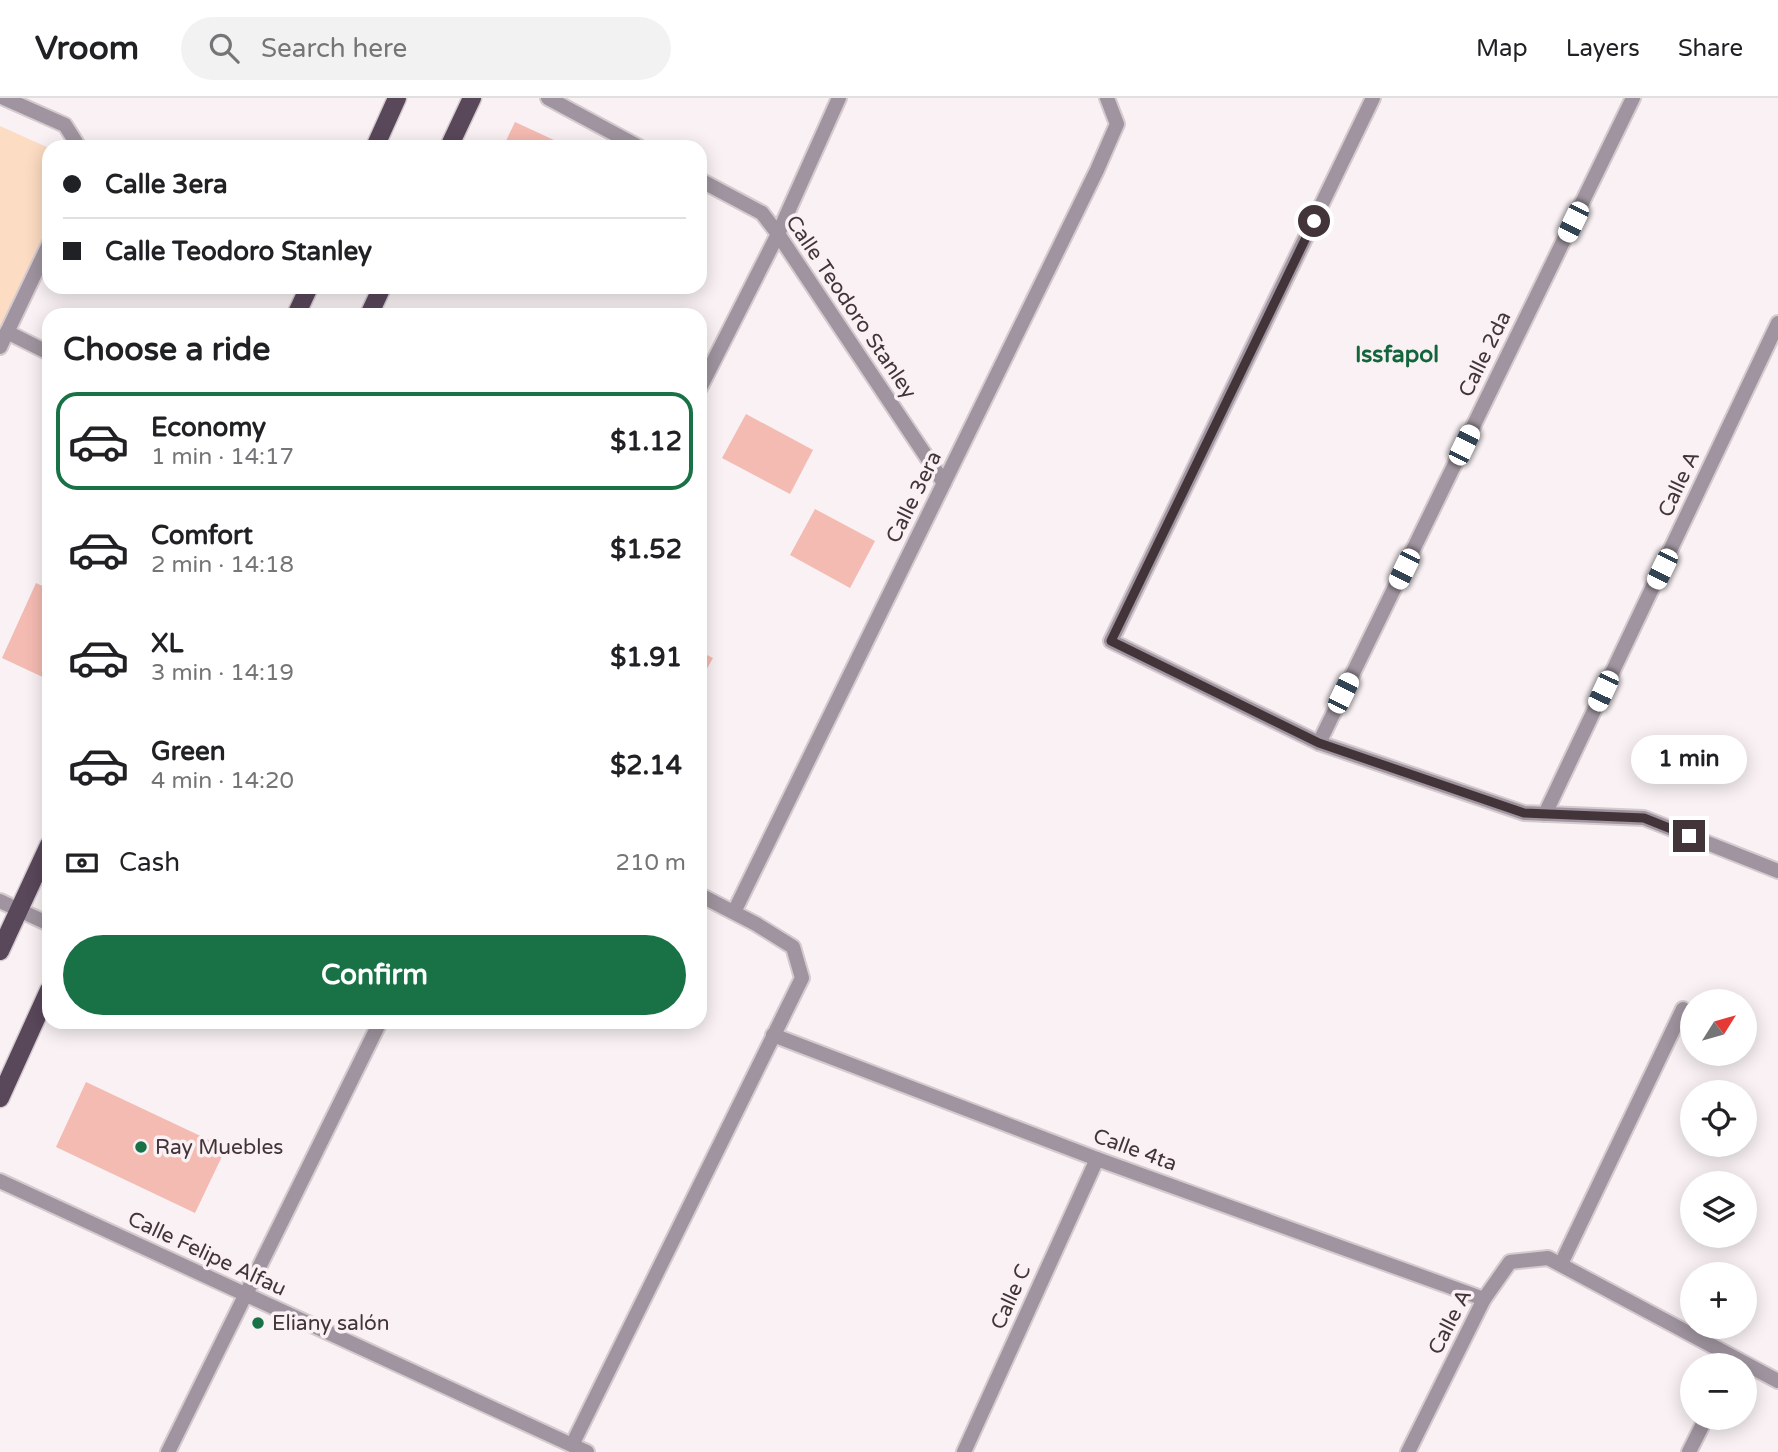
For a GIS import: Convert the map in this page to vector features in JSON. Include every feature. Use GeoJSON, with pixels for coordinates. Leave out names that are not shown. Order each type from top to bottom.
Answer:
{"type":"FeatureCollection","features":[{"type":"Feature","properties":{"kind":"main road"},"geometry":{"type":"LineString","coordinates":[[377,140],[397,98]]}},
{"type":"Feature","properties":{"kind":"main road"},"geometry":{"type":"LineString","coordinates":[[452,140],[472,98]]}},
{"type":"Feature","properties":{"kind":"main road"},"geometry":{"type":"LineString","coordinates":[[0,950],[42,860]]}},
{"type":"Feature","properties":{"kind":"main road"},"geometry":{"type":"LineString","coordinates":[[0,1098],[42,1005]]}},
{"type":"Feature","properties":{"kind":"street"},"geometry":{"type":"LineString","coordinates":[[4,98],[65,125],[75,140]]}},
{"type":"Feature","properties":{"kind":"street"},"geometry":{"type":"LineString","coordinates":[[548,98],[626,140]]}},
{"type":"Feature","properties":{"kind":"street"},"geometry":{"type":"LineString","coordinates":[[707,374],[778,234],[839,98]]}},
{"type":"Feature","properties":{"kind":"street","name":"Calle 3era"},"geometry":{"type":"LineString","coordinates":[[734,912],[1117,124],[1107,98]]}},
{"type":"Feature","properties":{"kind":"street"},"geometry":{"type":"LineString","coordinates":[[1373,98],[1111,641],[1319,743],[1524,813],[1644,818],[1778,871]]}},
{"type":"Feature","properties":{"kind":"street","name":"Calle 2da"},"geometry":{"type":"LineString","coordinates":[[1319,743],[1633,98]]}},
{"type":"Feature","properties":{"kind":"street","name":"Calle Teodoro Stanley"},"geometry":{"type":"LineString","coordinates":[[707,184],[762,213],[944,483]]}},
{"type":"Feature","properties":{"kind":"street"},"geometry":{"type":"LineString","coordinates":[[0,347],[42,259]]}},
{"type":"Feature","properties":{"kind":"street","name":"Calle A"},"geometry":{"type":"LineString","coordinates":[[1545,814],[1778,323]]}},
{"type":"Feature","properties":{"kind":"street"},"geometry":{"type":"LineString","coordinates":[[7,332],[42,350]]}},
{"type":"Feature","properties":{"kind":"street"},"geometry":{"type":"LineString","coordinates":[[572,1445],[802,978],[793,947],[707,898]]}},
{"type":"Feature","properties":{"kind":"street"},"geometry":{"type":"LineString","coordinates":[[0,901],[42,920]]}},
{"type":"Feature","properties":{"kind":"street"},"geometry":{"type":"LineString","coordinates":[[1680,1015],[1561,1264],[1720,1353]]}},
{"type":"Feature","properties":{"kind":"street"},"geometry":{"type":"LineString","coordinates":[[168,1452],[377,1029]]}},
{"type":"Feature","properties":{"kind":"street","name":"Calle 4ta"},"geometry":{"type":"LineString","coordinates":[[774,1035],[1097,1159],[1484,1299]]}},
{"type":"Feature","properties":{"kind":"street","name":"Calle C"},"geometry":{"type":"LineString","coordinates":[[964,1452],[1097,1159]]}},
{"type":"Feature","properties":{"kind":"street","name":"Calle Felipe Alfau"},"geometry":{"type":"LineString","coordinates":[[0,1181],[587,1452]]}},
{"type":"Feature","properties":{"kind":"street","name":"Calle A"},"geometry":{"type":"LineString","coordinates":[[1408,1452],[1484,1299],[1510,1262],[1548,1258],[1561,1264]]}},
{"type":"Feature","properties":{"kind":"street"},"geometry":{"type":"LineString","coordinates":[[1757,1371],[1778,1381]]}},
{"type":"Feature","properties":{"kind":"street"},"geometry":{"type":"LineString","coordinates":[[1689,1452],[1700,1430]]}},
{"type":"Feature","properties":{"kind":"shaded area"},"geometry":{"type":"Polygon","coordinates":[[[0,126],[42,145],[42,248],[0,333],[0,126]]]}},
{"type":"Feature","properties":{"kind":"building"},"geometry":{"type":"Polygon","coordinates":[[[515,122],[554,140],[506,140],[515,122]]]}},
{"type":"Feature","properties":{"kind":"building"},"geometry":{"type":"Polygon","coordinates":[[[746,414],[813,450],[790,494],[722,458],[746,414]]]}},
{"type":"Feature","properties":{"kind":"building"},"geometry":{"type":"Polygon","coordinates":[[[815,509],[875,541],[850,588],[790,555],[815,509]]]}},
{"type":"Feature","properties":{"kind":"building"},"geometry":{"type":"Polygon","coordinates":[[[36,583],[42,586],[42,677],[2,658],[36,583]]]}},
{"type":"Feature","properties":{"kind":"building"},"geometry":{"type":"Polygon","coordinates":[[[707,655],[713,658],[707,669],[707,655]]]}},
{"type":"Feature","properties":{"kind":"building","name":"Ray Muebles"},"geometry":{"type":"Polygon","coordinates":[[[86,1082],[226,1148],[195,1213],[56,1147],[86,1082]]]}},
{"type":"Feature","properties":{"kind":"place","name":"Ray Muebles"},"geometry":{"type":"Point","coordinates":[141,1147]}},
{"type":"Feature","properties":{"kind":"place","name":"Eliany salón"},"geometry":{"type":"Point","coordinates":[258,1323]}},
{"type":"Feature","properties":{"kind":"district","name":"Issfapol"},"geometry":{"type":"Point","coordinates":[1397,355]}},
{"type":"Feature","properties":{"kind":"route"},"geometry":{"type":"LineString","coordinates":[[1314,221],[1111,641],[1319,743],[1524,813],[1644,818],[1689,836]]}}]}
